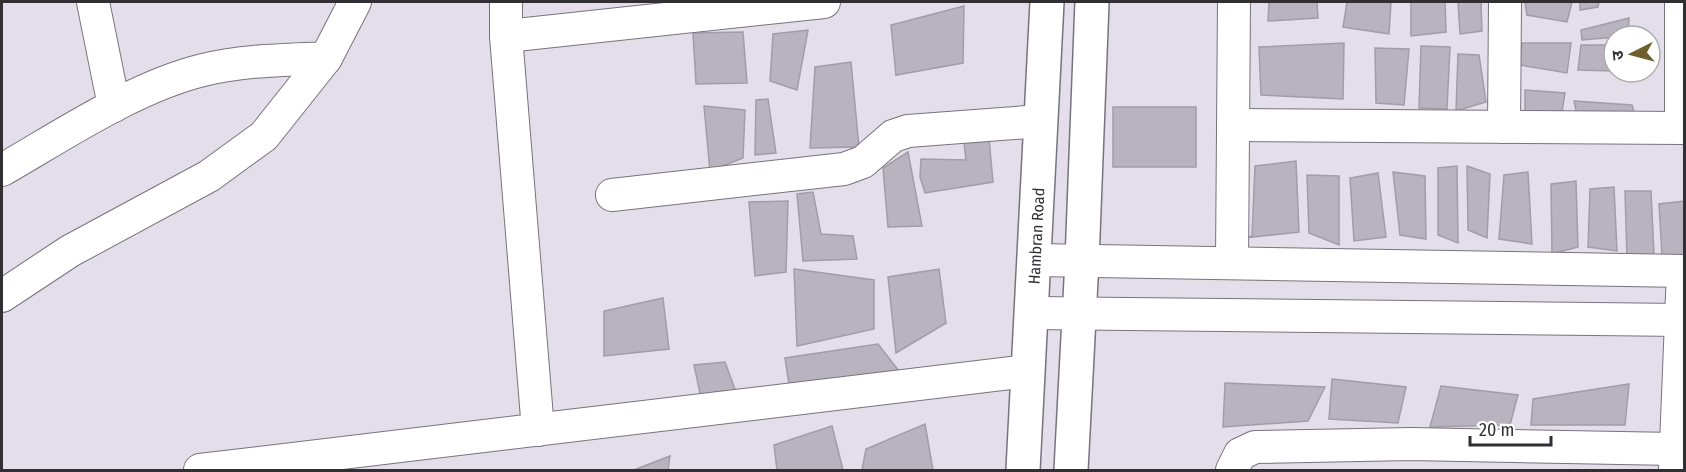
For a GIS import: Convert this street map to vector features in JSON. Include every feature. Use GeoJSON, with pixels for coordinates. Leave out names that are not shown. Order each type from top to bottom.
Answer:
{"type":"FeatureCollection","features":[{"type":"Feature","properties":{"kind":"main road","name":"Hambran Road"},"geometry":{"type":"LineString","coordinates":[[1023,471],[1047,2]]}},
{"type":"Feature","properties":{"kind":"main road"},"geometry":{"type":"LineString","coordinates":[[1071,471],[1092,2]]}},
{"type":"Feature","properties":{"kind":"street"},"geometry":{"type":"LineString","coordinates":[[93,2],[114,106]]}},
{"type":"Feature","properties":{"kind":"street"},"geometry":{"type":"LineString","coordinates":[[2,296],[70,251],[209,176],[264,136],[326,58],[355,2]]}},
{"type":"Feature","properties":{"kind":"street"},"geometry":{"type":"LineString","coordinates":[[506,2],[506,36],[538,430]]}},
{"type":"Feature","properties":{"kind":"street"},"geometry":{"type":"LineString","coordinates":[[506,36],[824,2]]}},
{"type":"Feature","properties":{"kind":"street"},"geometry":{"type":"LineString","coordinates":[[1232,262],[1234,2]]}},
{"type":"Feature","properties":{"kind":"street"},"geometry":{"type":"LineString","coordinates":[[1504,127],[1505,2]]}},
{"type":"Feature","properties":{"kind":"street"},"geometry":{"type":"LineString","coordinates":[[1233,125],[1683,128],[1681,2]]}},
{"type":"Feature","properties":{"kind":"street"},"geometry":{"type":"LineString","coordinates":[[2,170],[114,106],[150,89],[201,70],[233,64],[326,58]]}},
{"type":"Feature","properties":{"kind":"street"},"geometry":{"type":"LineString","coordinates":[[612,195],[844,169],[862,162],[893,136],[908,131],[1041,121]]}},
{"type":"Feature","properties":{"kind":"street"},"geometry":{"type":"LineString","coordinates":[[1035,260],[1684,271],[1675,460],[1411,457],[1255,447],[1240,454],[1232,471]]}},
{"type":"Feature","properties":{"kind":"street"},"geometry":{"type":"LineString","coordinates":[[1032,313],[1683,320]]}},
{"type":"Feature","properties":{"kind":"street"},"geometry":{"type":"LineString","coordinates":[[200,471],[314,464],[538,430],[1029,371]]}},
{"type":"Feature","properties":{"kind":"building"},"geometry":{"type":"Polygon","coordinates":[[[1269,2],[1317,2],[1318,18],[1268,21],[1269,2]]]}},
{"type":"Feature","properties":{"kind":"building"},"geometry":{"type":"Polygon","coordinates":[[[1347,2],[1391,2],[1389,34],[1343,27],[1347,2]]]}},
{"type":"Feature","properties":{"kind":"building"},"geometry":{"type":"Polygon","coordinates":[[[1411,2],[1445,2],[1446,32],[1411,36],[1411,2]]]}},
{"type":"Feature","properties":{"kind":"building"},"geometry":{"type":"Polygon","coordinates":[[[1458,2],[1481,2],[1482,31],[1460,34],[1458,2]]]}},
{"type":"Feature","properties":{"kind":"building"},"geometry":{"type":"Polygon","coordinates":[[[1525,2],[1572,2],[1567,22],[1527,15],[1525,2]]]}},
{"type":"Feature","properties":{"kind":"building"},"geometry":{"type":"Polygon","coordinates":[[[1580,2],[1599,2],[1598,7],[1580,10],[1580,2]]]}},
{"type":"Feature","properties":{"kind":"building"},"geometry":{"type":"Polygon","coordinates":[[[964,6],[963,63],[896,75],[891,25],[964,6]]]}},
{"type":"Feature","properties":{"kind":"building"},"geometry":{"type":"Polygon","coordinates":[[[1629,18],[1629,24],[1605,24],[1629,18]]]}},
{"type":"Feature","properties":{"kind":"building"},"geometry":{"type":"Polygon","coordinates":[[[1602,25],[1602,38],[1582,40],[1581,30],[1602,25]]]}},
{"type":"Feature","properties":{"kind":"building"},"geometry":{"type":"Polygon","coordinates":[[[808,30],[797,90],[770,81],[773,34],[808,30]]]}},
{"type":"Feature","properties":{"kind":"building"},"geometry":{"type":"Polygon","coordinates":[[[743,32],[747,83],[696,84],[693,33],[743,32]]]}},
{"type":"Feature","properties":{"kind":"building"},"geometry":{"type":"Polygon","coordinates":[[[1344,43],[1343,99],[1261,95],[1259,47],[1344,43]]]}},
{"type":"Feature","properties":{"kind":"building"},"geometry":{"type":"Polygon","coordinates":[[[1522,43],[1571,43],[1567,73],[1520,65],[1522,43]]]}},
{"type":"Feature","properties":{"kind":"building"},"geometry":{"type":"Polygon","coordinates":[[[1581,45],[1602,45],[1602,71],[1578,70],[1581,45]]]}},
{"type":"Feature","properties":{"kind":"building"},"geometry":{"type":"Polygon","coordinates":[[[1421,46],[1450,47],[1447,109],[1419,108],[1421,46]]]}},
{"type":"Feature","properties":{"kind":"building"},"geometry":{"type":"Polygon","coordinates":[[[1375,48],[1409,49],[1404,105],[1376,103],[1375,48]]]}},
{"type":"Feature","properties":{"kind":"building"},"geometry":{"type":"Polygon","coordinates":[[[1458,54],[1479,55],[1486,102],[1456,111],[1458,54]]]}},
{"type":"Feature","properties":{"kind":"building"},"geometry":{"type":"Polygon","coordinates":[[[851,62],[859,147],[810,148],[815,67],[851,62]]]}},
{"type":"Feature","properties":{"kind":"building"},"geometry":{"type":"Polygon","coordinates":[[[1525,90],[1565,93],[1561,118],[1525,115],[1525,90]]]}},
{"type":"Feature","properties":{"kind":"building"},"geometry":{"type":"Polygon","coordinates":[[[768,99],[776,153],[755,155],[756,100],[768,99]]]}},
{"type":"Feature","properties":{"kind":"building"},"geometry":{"type":"Polygon","coordinates":[[[1574,101],[1632,105],[1635,116],[1578,120],[1574,101]]]}},
{"type":"Feature","properties":{"kind":"building"},"geometry":{"type":"Polygon","coordinates":[[[704,106],[745,110],[743,158],[710,171],[704,106]]]}},
{"type":"Feature","properties":{"kind":"building"},"geometry":{"type":"Polygon","coordinates":[[[1113,107],[1196,107],[1196,167],[1113,167],[1113,107]]]}},
{"type":"Feature","properties":{"kind":"building"},"geometry":{"type":"Polygon","coordinates":[[[989,138],[993,182],[925,193],[920,177],[921,159],[966,160],[964,142],[989,138]]]}},
{"type":"Feature","properties":{"kind":"building"},"geometry":{"type":"Polygon","coordinates":[[[908,152],[922,226],[888,227],[883,168],[908,152]]]}},
{"type":"Feature","properties":{"kind":"building"},"geometry":{"type":"Polygon","coordinates":[[[1296,161],[1299,232],[1244,238],[1252,236],[1255,166],[1296,161]]]}},
{"type":"Feature","properties":{"kind":"building"},"geometry":{"type":"Polygon","coordinates":[[[1457,166],[1458,243],[1438,235],[1438,168],[1457,166]]]}},
{"type":"Feature","properties":{"kind":"building"},"geometry":{"type":"Polygon","coordinates":[[[1467,166],[1490,174],[1487,238],[1468,230],[1467,166]]]}},
{"type":"Feature","properties":{"kind":"building"},"geometry":{"type":"Polygon","coordinates":[[[1393,172],[1425,176],[1426,239],[1400,235],[1393,172]]]}},
{"type":"Feature","properties":{"kind":"building"},"geometry":{"type":"Polygon","coordinates":[[[1528,172],[1532,244],[1499,239],[1504,175],[1528,172]]]}},
{"type":"Feature","properties":{"kind":"building"},"geometry":{"type":"Polygon","coordinates":[[[1378,173],[1386,237],[1354,241],[1350,178],[1378,173]]]}},
{"type":"Feature","properties":{"kind":"building"},"geometry":{"type":"Polygon","coordinates":[[[1307,175],[1339,176],[1339,245],[1309,233],[1307,175]]]}},
{"type":"Feature","properties":{"kind":"building"},"geometry":{"type":"Polygon","coordinates":[[[1576,181],[1578,247],[1552,254],[1551,184],[1576,181]]]}},
{"type":"Feature","properties":{"kind":"building"},"geometry":{"type":"Polygon","coordinates":[[[1614,187],[1617,251],[1588,247],[1590,189],[1614,187]]]}},
{"type":"Feature","properties":{"kind":"building"},"geometry":{"type":"Polygon","coordinates":[[[1625,191],[1651,191],[1654,255],[1627,260],[1625,191]]]}},
{"type":"Feature","properties":{"kind":"building"},"geometry":{"type":"Polygon","coordinates":[[[813,192],[821,234],[853,236],[857,259],[803,261],[797,194],[813,192]]]}},
{"type":"Feature","properties":{"kind":"building"},"geometry":{"type":"Polygon","coordinates":[[[788,201],[786,272],[755,276],[749,202],[788,201]]]}},
{"type":"Feature","properties":{"kind":"building"},"geometry":{"type":"Polygon","coordinates":[[[1684,201],[1684,255],[1662,256],[1659,204],[1684,201]]]}},
{"type":"Feature","properties":{"kind":"building"},"geometry":{"type":"Polygon","coordinates":[[[794,269],[874,280],[874,329],[797,346],[794,269]]]}},
{"type":"Feature","properties":{"kind":"building"},"geometry":{"type":"Polygon","coordinates":[[[939,269],[946,323],[896,353],[888,277],[939,269]]]}},
{"type":"Feature","properties":{"kind":"building"},"geometry":{"type":"Polygon","coordinates":[[[663,298],[669,349],[604,356],[604,311],[663,298]]]}},
{"type":"Feature","properties":{"kind":"building"},"geometry":{"type":"Polygon","coordinates":[[[878,344],[899,371],[790,391],[785,358],[878,344]]]}},
{"type":"Feature","properties":{"kind":"building"},"geometry":{"type":"Polygon","coordinates":[[[725,362],[736,392],[701,398],[694,365],[725,362]]]}},
{"type":"Feature","properties":{"kind":"building"},"geometry":{"type":"Polygon","coordinates":[[[1332,379],[1406,387],[1398,423],[1329,419],[1332,379]]]}},
{"type":"Feature","properties":{"kind":"building"},"geometry":{"type":"Polygon","coordinates":[[[1225,383],[1325,387],[1308,421],[1223,427],[1225,383]]]}},
{"type":"Feature","properties":{"kind":"building"},"geometry":{"type":"Polygon","coordinates":[[[1629,384],[1625,425],[1531,425],[1533,399],[1629,384]]]}},
{"type":"Feature","properties":{"kind":"building"},"geometry":{"type":"Polygon","coordinates":[[[1441,386],[1518,395],[1510,425],[1430,427],[1441,386]]]}},
{"type":"Feature","properties":{"kind":"building"},"geometry":{"type":"Polygon","coordinates":[[[925,424],[933,470],[862,470],[866,449],[925,424]]]}},
{"type":"Feature","properties":{"kind":"building"},"geometry":{"type":"Polygon","coordinates":[[[832,426],[843,470],[777,470],[774,445],[832,426]]]}},
{"type":"Feature","properties":{"kind":"building"},"geometry":{"type":"Polygon","coordinates":[[[670,456],[668,470],[634,470],[670,456]]]}}]}
